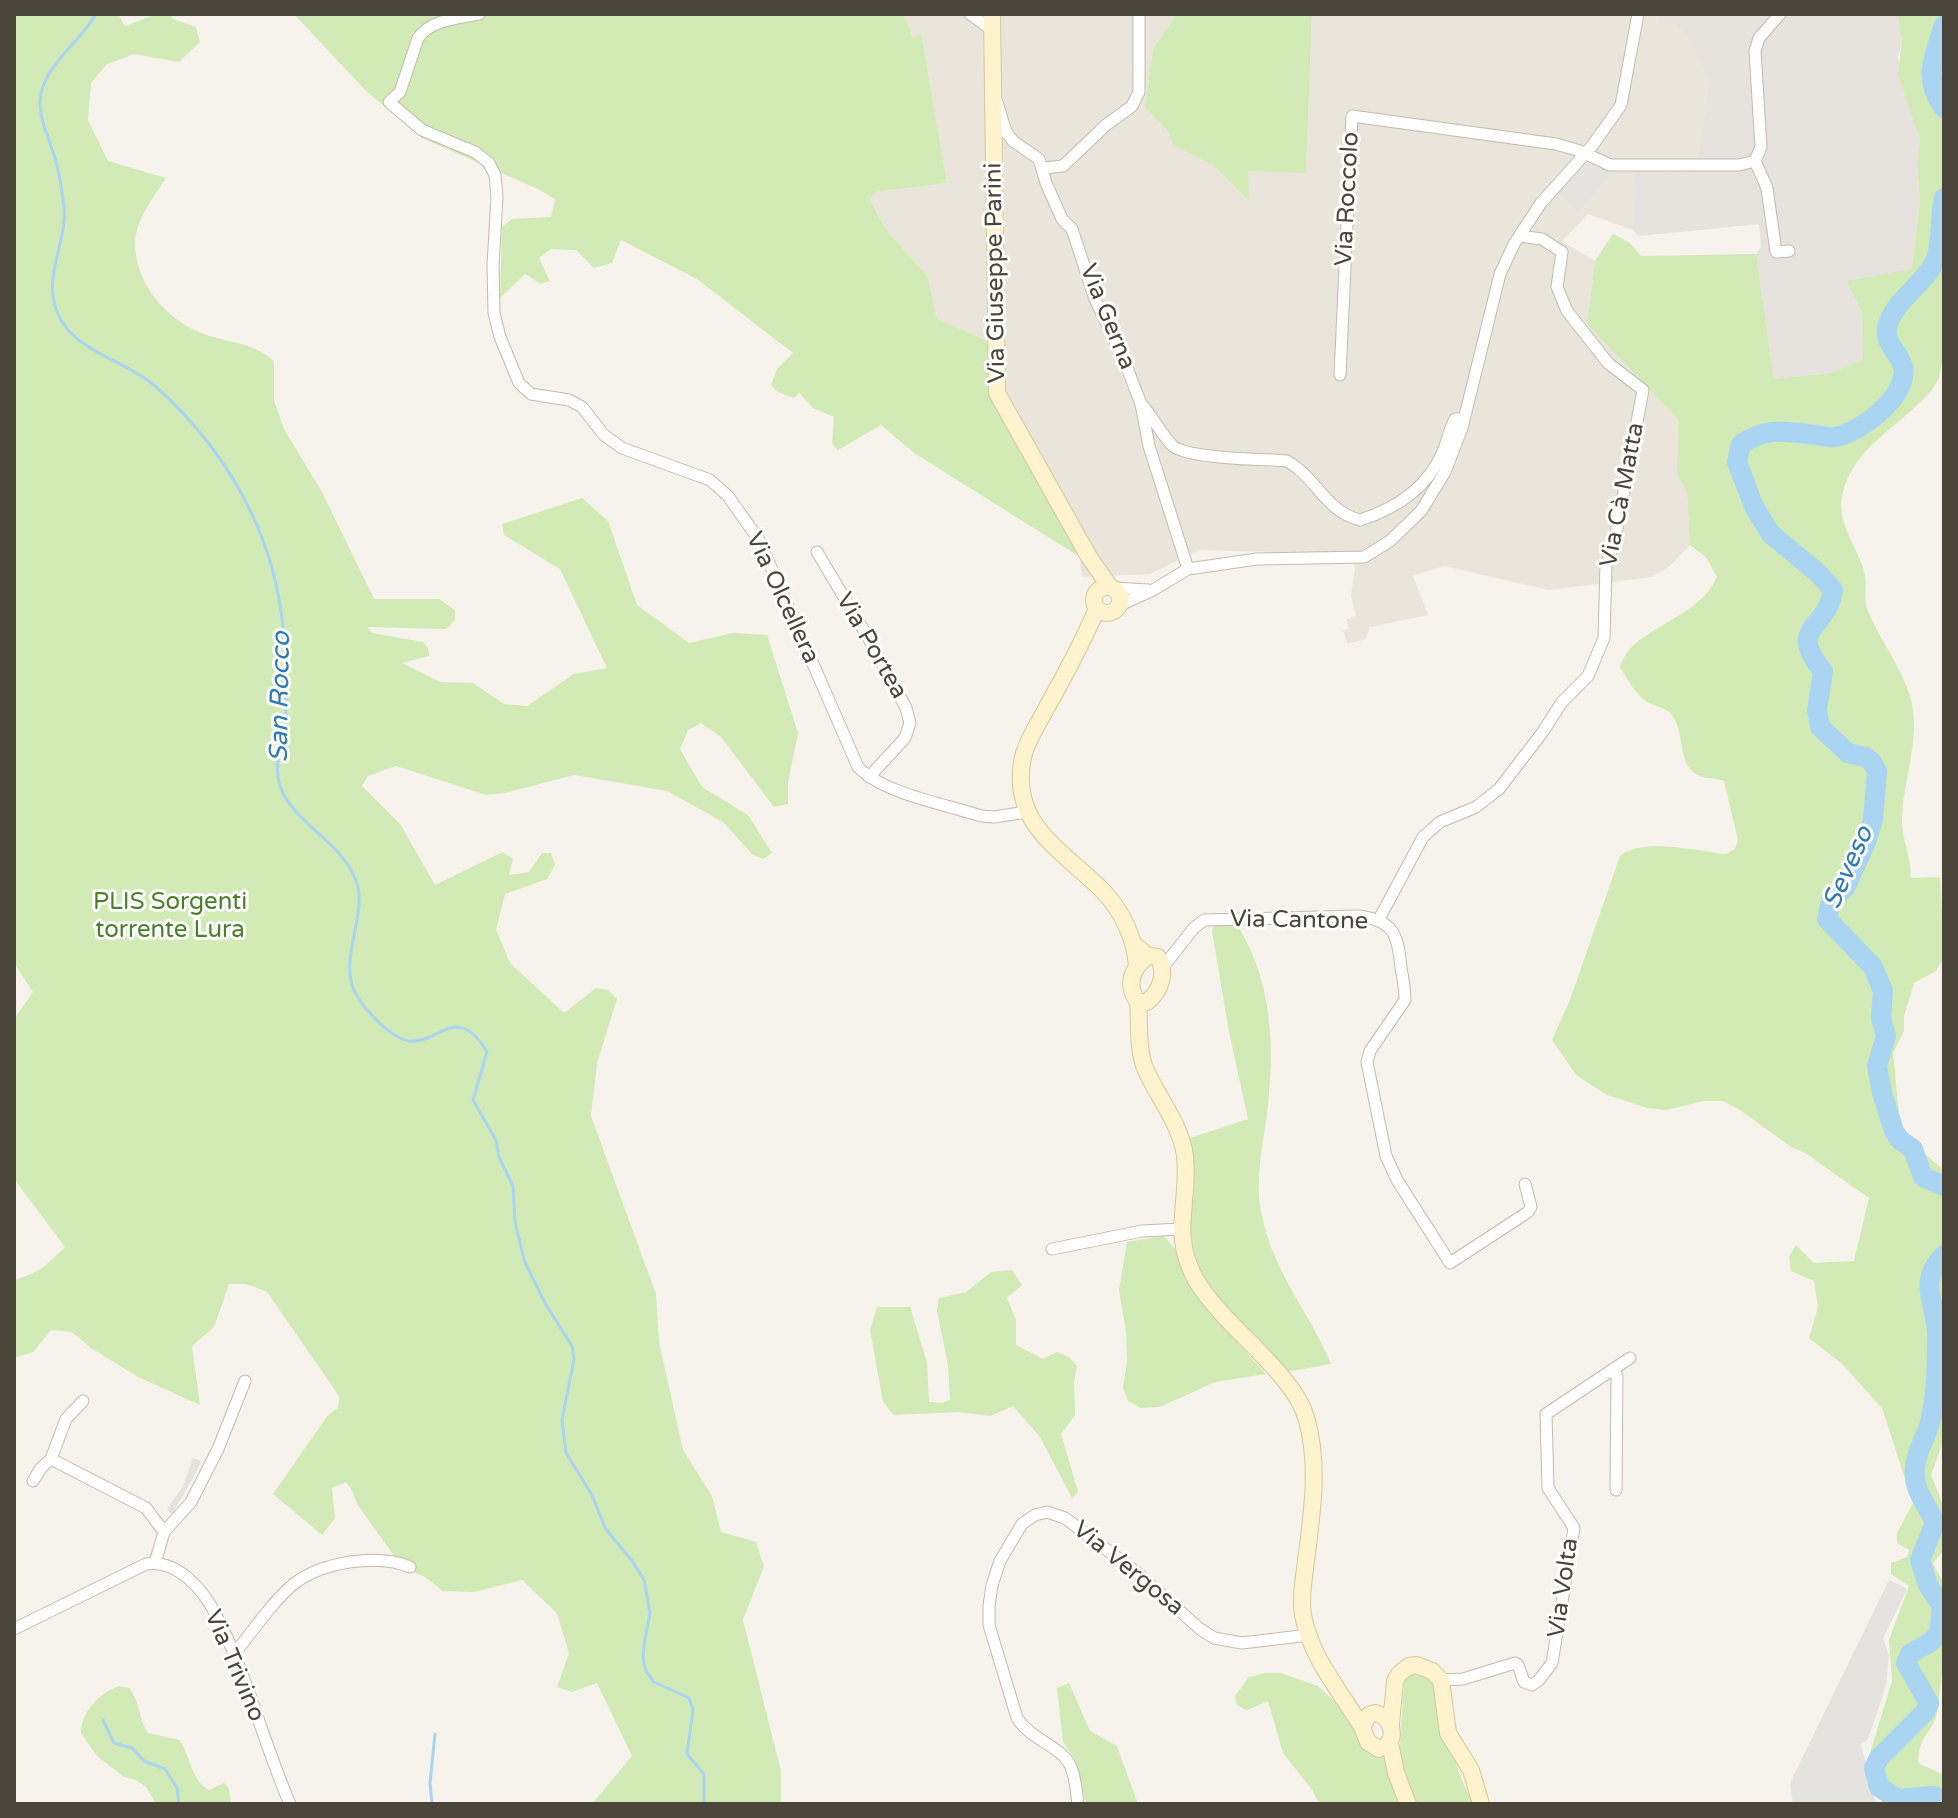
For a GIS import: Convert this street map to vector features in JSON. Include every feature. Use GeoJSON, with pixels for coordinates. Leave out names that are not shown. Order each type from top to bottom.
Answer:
{"type":"FeatureCollection","features":[{"type":"Feature","properties":{"kind":"street","name":"Via Olcellera"},"geometry":{"type":"LineString","coordinates":[[479,14],[431,25],[424,31],[418,38],[400,92],[389,102],[422,130],[475,152],[489,163],[495,175],[494,313],[500,337],[519,383],[531,394],[569,400],[582,407],[604,435],[622,448],[710,480],[728,496],[759,540],[858,767],[869,777]]}},
{"type":"Feature","properties":{"kind":"street"},"geometry":{"type":"LineString","coordinates":[[970,14],[992,21]]}},
{"type":"Feature","properties":{"kind":"street"},"geometry":{"type":"LineString","coordinates":[[992,86],[1006,132],[1013,141],[1028,149],[1044,168],[1063,166],[1106,125],[1132,106],[1139,92],[1139,14]]}},
{"type":"Feature","properties":{"kind":"street"},"geometry":{"type":"LineString","coordinates":[[1408,1804],[1384,1746],[1379,1716],[1342,1694],[1321,1666],[1303,1613],[1315,1465],[1305,1413],[1290,1388],[1208,1299],[1187,1259],[1181,1229],[1186,1171],[1184,1152],[1180,1137],[1145,1067],[1140,1049],[1145,1000],[1161,983],[1152,957],[1105,893],[1044,838],[1027,812],[1021,796],[1020,780],[1024,754],[1108,599],[1153,590],[1188,569],[1257,559],[1354,559],[1369,555],[1398,534],[1421,511],[1445,472],[1464,419],[1496,285],[1519,236],[1557,183],[1585,154],[1621,105],[1638,14]]}},
{"type":"Feature","properties":{"kind":"street"},"geometry":{"type":"LineString","coordinates":[[1780,14],[1759,38],[1755,51],[1762,130],[1761,147],[1755,161],[1767,188],[1776,252],[1789,251]]}},
{"type":"Feature","properties":{"kind":"street","name":"Via Giuseppe Parini"},"geometry":{"type":"LineString","coordinates":[[992,21],[997,393],[1089,557],[1108,599]]}},
{"type":"Feature","properties":{"kind":"street","name":"Via Roccolo"},"geometry":{"type":"LineString","coordinates":[[1340,375],[1352,116],[1532,140],[1585,154]]}},
{"type":"Feature","properties":{"kind":"street"},"geometry":{"type":"LineString","coordinates":[[1585,154],[1610,165],[1739,165],[1755,161]]}},
{"type":"Feature","properties":{"kind":"street","name":"Via Gerna"},"geometry":{"type":"LineString","coordinates":[[1044,168],[1046,183],[1062,219],[1072,229],[1095,299],[1141,404],[1149,446],[1188,569]]}},
{"type":"Feature","properties":{"kind":"street","name":"Via Cà Matta"},"geometry":{"type":"LineString","coordinates":[[1384,924],[1423,837],[1440,822],[1476,807],[1499,789],[1562,702],[1588,676],[1604,638],[1606,565],[1614,544],[1643,390],[1608,363],[1567,311],[1557,287],[1562,252],[1542,239],[1519,236]]}},
{"type":"Feature","properties":{"kind":"street"},"geometry":{"type":"LineString","coordinates":[[1141,404],[1158,423],[1166,438],[1180,450],[1287,461],[1298,468],[1334,508],[1360,520],[1398,503],[1425,482],[1441,456],[1455,419],[1464,419]]}},
{"type":"Feature","properties":{"kind":"street","name":"Via Portea"},"geometry":{"type":"LineString","coordinates":[[817,552],[869,639],[906,708],[910,723],[905,738],[869,777]]}},
{"type":"Feature","properties":{"kind":"street"},"geometry":{"type":"LineString","coordinates":[[1108,599],[1153,590]]}},
{"type":"Feature","properties":{"kind":"street"},"geometry":{"type":"LineString","coordinates":[[869,777],[887,786],[981,816],[1027,812]]}},
{"type":"Feature","properties":{"kind":"street","name":"Via Cantone"},"geometry":{"type":"LineString","coordinates":[[1152,957],[1204,920],[1358,916],[1384,924]]}},
{"type":"Feature","properties":{"kind":"street"},"geometry":{"type":"LineString","coordinates":[[1384,924],[1399,942],[1405,1000],[1370,1051],[1367,1062],[1386,1156],[1397,1180],[1450,1263],[1528,1212],[1531,1207],[1525,1184]]}},
{"type":"Feature","properties":{"kind":"street"},"geometry":{"type":"LineString","coordinates":[[1145,1000],[1131,988],[1131,978],[1152,957]]}},
{"type":"Feature","properties":{"kind":"street"},"geometry":{"type":"LineString","coordinates":[[1052,1249],[1142,1231],[1181,1229]]}},
{"type":"Feature","properties":{"kind":"street","name":"Via Volta"},"geometry":{"type":"LineString","coordinates":[[1441,1680],[1463,1679],[1515,1663],[1524,1682],[1532,1685],[1552,1663],[1574,1528],[1548,1488],[1546,1414],[1630,1358]]}},
{"type":"Feature","properties":{"kind":"street"},"geometry":{"type":"LineString","coordinates":[[1612,1370],[1617,1376],[1616,1490]]}},
{"type":"Feature","properties":{"kind":"street"},"geometry":{"type":"LineString","coordinates":[[14,1629],[139,1567],[155,1563],[164,1532],[191,1502],[218,1449],[245,1381]]}},
{"type":"Feature","properties":{"kind":"street"},"geometry":{"type":"LineString","coordinates":[[33,1481],[51,1459],[66,1419],[83,1401]]}},
{"type":"Feature","properties":{"kind":"street"},"geometry":{"type":"LineString","coordinates":[[51,1459],[146,1508],[164,1532]]}},
{"type":"Feature","properties":{"kind":"street","name":"Via Vergosa"},"geometry":{"type":"LineString","coordinates":[[1078,1804],[1074,1778],[1064,1755],[1025,1731],[1017,1718],[989,1625],[992,1585],[1000,1561],[1022,1524],[1035,1515],[1047,1512],[1065,1518],[1214,1638],[1242,1643],[1309,1635]]}},
{"type":"Feature","properties":{"kind":"street"},"geometry":{"type":"LineString","coordinates":[[233,1655],[289,1589],[305,1577],[365,1559],[385,1560],[410,1567]]}},
{"type":"Feature","properties":{"kind":"street","name":"Via Trivino"},"geometry":{"type":"LineString","coordinates":[[155,1563],[171,1566],[189,1579],[215,1613],[290,1804]]}},
{"type":"Feature","properties":{"kind":"street"},"geometry":{"type":"LineString","coordinates":[[1384,1746],[1368,1742],[1395,1681],[1409,1666],[1423,1666],[1441,1680],[1448,1733],[1471,1770],[1481,1804]]}},
{"type":"Feature","properties":{"kind":"shaded area"},"geometry":{"type":"Polygon","coordinates":[[[904,14],[1177,14],[1153,49],[1145,108],[1167,130],[1173,145],[1213,165],[1248,200],[1248,171],[1306,172],[1312,14],[1657,14],[1659,24],[1675,24],[1690,41],[1709,81],[1696,172],[1635,171],[1633,230],[1588,214],[1562,241],[1595,261],[1587,324],[1678,419],[1677,473],[1687,493],[1690,545],[1670,566],[1652,577],[1549,590],[1444,566],[1413,576],[1428,615],[1370,627],[1366,639],[1348,644],[1343,631],[1349,628],[1346,620],[1356,615],[1351,596],[1355,568],[1351,554],[1200,550],[1150,574],[1082,577],[1080,557],[990,399],[990,342],[937,319],[928,277],[885,228],[870,200],[876,192],[947,183],[920,35],[913,38],[904,14]]]}},
{"type":"Feature","properties":{"kind":"shaded area"},"geometry":{"type":"Polygon","coordinates":[[[1657,14],[1897,14],[1902,40],[1898,58],[1920,139],[1917,164],[1920,201],[1912,269],[1862,312],[1863,360],[1830,373],[1774,379],[1756,254],[1761,247],[1759,224],[1639,236],[1633,230],[1634,171],[1696,172],[1709,81],[1690,41],[1675,24],[1659,24],[1657,14]]]}},
{"type":"Feature","properties":{"kind":"shaded area"},"geometry":{"type":"Polygon","coordinates":[[[1583,161],[1611,173],[1579,211],[1555,192],[1583,161]]]}},
{"type":"Feature","properties":{"kind":"shaded area"},"geometry":{"type":"Polygon","coordinates":[[[193,1458],[201,1461],[172,1514],[167,1509],[183,1486],[193,1458]]]}},
{"type":"Feature","properties":{"kind":"shaded area"},"geometry":{"type":"Polygon","coordinates":[[[1889,1580],[1907,1589],[1883,1639],[1889,1655],[1886,1686],[1868,1739],[1861,1744],[1876,1804],[1793,1804],[1790,1783],[1889,1580]]]}},
{"type":"Feature","properties":{"kind":"green space","name":"PLIS Sorgenti torrente Lura"},"geometry":{"type":"Polygon","coordinates":[[[14,14],[118,14],[125,26],[157,14],[170,14],[173,19],[196,27],[200,42],[179,62],[134,54],[107,64],[91,83],[88,120],[108,161],[166,178],[146,209],[136,235],[137,259],[147,286],[165,309],[188,327],[247,346],[274,361],[274,400],[284,429],[322,492],[374,599],[439,599],[455,610],[455,620],[446,629],[368,627],[372,633],[423,642],[428,648],[429,656],[402,663],[440,682],[473,683],[504,704],[527,706],[574,674],[607,668],[560,569],[504,535],[502,524],[582,498],[608,521],[637,605],[689,643],[733,633],[767,635],[798,733],[788,782],[788,804],[774,807],[721,737],[701,723],[688,730],[680,749],[702,787],[748,815],[772,853],[763,859],[752,854],[723,822],[667,791],[574,775],[486,795],[396,766],[368,776],[362,786],[400,824],[435,885],[503,852],[513,859],[509,875],[529,872],[542,853],[551,853],[555,865],[547,879],[505,894],[496,930],[510,963],[564,1013],[596,988],[608,990],[617,999],[597,1063],[591,1116],[656,1294],[659,1342],[683,1450],[712,1496],[721,1532],[756,1542],[764,1566],[743,1620],[781,1771],[781,1804],[592,1804],[632,1756],[597,1683],[572,1692],[557,1687],[569,1653],[557,1613],[522,1580],[474,1592],[443,1591],[425,1577],[402,1567],[357,1504],[346,1482],[332,1488],[335,1518],[322,1535],[273,1494],[328,1415],[338,1408],[339,1396],[267,1292],[246,1284],[229,1284],[214,1327],[192,1346],[200,1405],[138,1377],[91,1348],[72,1332],[51,1330],[33,1352],[14,1358],[14,1280],[42,1268],[65,1247],[14,1179],[14,1019],[33,992],[14,963],[14,14]]]}},
{"type":"Feature","properties":{"kind":"green space"},"geometry":{"type":"Polygon","coordinates":[[[294,14],[904,14],[913,38],[921,34],[947,183],[876,192],[870,200],[885,228],[928,277],[937,319],[990,342],[990,399],[1080,557],[914,453],[881,425],[838,450],[832,443],[834,417],[813,408],[799,393],[794,398],[778,392],[771,385],[777,369],[793,353],[697,279],[621,240],[612,263],[594,268],[576,250],[551,249],[539,258],[550,281],[541,284],[525,274],[500,298],[502,227],[512,219],[551,217],[555,199],[422,138],[365,90],[294,14]]]}},
{"type":"Feature","properties":{"kind":"green space"},"geometry":{"type":"Polygon","coordinates":[[[1177,14],[1312,14],[1306,173],[1248,171],[1249,201],[1213,165],[1173,145],[1167,130],[1145,108],[1153,49],[1177,14]]]}},
{"type":"Feature","properties":{"kind":"green space"},"geometry":{"type":"Polygon","coordinates":[[[1897,14],[1944,14],[1944,351],[1939,378],[1932,390],[1859,459],[1850,473],[1841,501],[1844,523],[1865,575],[1868,611],[1904,680],[1912,704],[1914,734],[1902,810],[1910,878],[1940,877],[1944,957],[1936,971],[1914,983],[1904,1016],[1904,1031],[1893,1053],[1901,1134],[1944,1170],[1944,1440],[1931,1475],[1944,1508],[1944,1550],[1933,1563],[1944,1585],[1945,1629],[1938,1708],[1922,1742],[1918,1763],[1944,1775],[1944,1800],[1933,1804],[1883,1803],[1867,1763],[1892,1681],[1889,1640],[1909,1586],[1891,1574],[1891,1563],[1907,1557],[1909,1550],[1897,1543],[1897,1533],[1913,1503],[1882,1408],[1841,1363],[1809,1338],[1818,1307],[1814,1281],[1791,1271],[1789,1257],[1796,1245],[1814,1263],[1854,1261],[1869,1198],[1723,1101],[1704,1101],[1666,1110],[1647,1108],[1607,1095],[1577,1076],[1552,1040],[1570,1000],[1620,856],[1630,850],[1656,846],[1725,854],[1735,849],[1738,840],[1724,781],[1703,777],[1692,771],[1684,756],[1674,719],[1667,710],[1649,703],[1634,690],[1620,668],[1626,654],[1637,643],[1695,605],[1717,577],[1706,557],[1690,545],[1687,493],[1677,473],[1678,419],[1587,324],[1595,261],[1613,234],[1630,243],[1641,256],[1756,254],[1774,379],[1830,373],[1863,360],[1862,312],[1847,281],[1912,269],[1920,201],[1917,164],[1920,139],[1898,75],[1902,40],[1897,14]]]}},
{"type":"Feature","properties":{"kind":"green space"},"geometry":{"type":"Polygon","coordinates":[[[1214,924],[1237,925],[1258,969],[1271,1040],[1259,1177],[1262,1216],[1283,1274],[1331,1364],[1286,1372],[1213,1291],[1193,1255],[1190,1237],[1193,1163],[1190,1138],[1248,1119],[1229,1032],[1212,931],[1214,924]]]}},
{"type":"Feature","properties":{"kind":"green space"},"geometry":{"type":"Polygon","coordinates":[[[1163,1236],[1174,1248],[1205,1305],[1266,1374],[1215,1382],[1160,1407],[1141,1408],[1128,1401],[1123,1388],[1127,1362],[1126,1331],[1119,1290],[1127,1242],[1163,1236]]]}},
{"type":"Feature","properties":{"kind":"green space"},"geometry":{"type":"Polygon","coordinates":[[[1012,1270],[1022,1285],[1007,1298],[1016,1320],[1016,1345],[1043,1359],[1057,1352],[1069,1357],[1077,1366],[1075,1415],[1061,1434],[1078,1492],[1072,1498],[1040,1437],[1013,1406],[990,1416],[959,1412],[894,1415],[883,1402],[870,1330],[877,1307],[910,1307],[927,1362],[929,1402],[942,1403],[950,1400],[948,1365],[937,1311],[939,1298],[966,1292],[991,1272],[1012,1270]]]}},
{"type":"Feature","properties":{"kind":"green space"},"geometry":{"type":"Polygon","coordinates":[[[1413,1672],[1428,1676],[1436,1685],[1459,1773],[1473,1804],[1319,1804],[1313,1791],[1283,1753],[1268,1701],[1247,1710],[1237,1705],[1235,1696],[1249,1677],[1265,1673],[1281,1673],[1318,1686],[1399,1761],[1404,1681],[1413,1672]]]}},
{"type":"Feature","properties":{"kind":"green space"},"geometry":{"type":"Polygon","coordinates":[[[1069,1683],[1090,1731],[1117,1746],[1138,1804],[1086,1804],[1075,1759],[1063,1742],[1057,1688],[1069,1683]]]}},
{"type":"Feature","properties":{"kind":"green space"},"geometry":{"type":"Polygon","coordinates":[[[119,1686],[129,1688],[133,1693],[148,1733],[179,1740],[198,1780],[209,1790],[224,1783],[229,1789],[231,1804],[156,1804],[146,1787],[124,1777],[97,1756],[81,1733],[84,1717],[105,1693],[119,1686]]]}},
{"type":"Feature","properties":{"kind":"waterway","name":"San Rocco"},"geometry":{"type":"LineString","coordinates":[[96,14],[51,71],[41,93],[42,119],[57,167],[64,207],[63,231],[53,278],[54,302],[70,332],[96,352],[142,376],[183,413],[208,442],[230,475],[260,532],[275,581],[286,657],[286,710],[278,777],[287,800],[344,859],[358,887],[358,914],[350,956],[352,983],[357,996],[380,1023],[402,1039],[420,1040],[457,1027],[476,1037],[487,1052],[473,1100],[496,1140],[499,1157],[513,1186],[515,1222],[524,1260],[545,1303],[572,1346],[574,1359],[562,1420],[566,1453],[592,1495],[605,1528],[644,1580],[650,1613],[643,1659],[646,1671],[654,1682],[689,1698],[693,1710],[687,1754],[704,1774],[704,1804]]}},
{"type":"Feature","properties":{"kind":"waterway","name":"Seveso"},"geometry":{"type":"LineString","coordinates":[[1944,25],[1932,68],[1933,87],[1944,108]]}},
{"type":"Feature","properties":{"kind":"waterway","name":"Seveso"},"geometry":{"type":"LineString","coordinates":[[1944,198],[1936,259],[1925,277],[1896,309],[1887,328],[1890,344],[1903,367],[1903,378],[1891,400],[1870,420],[1835,437],[1769,432],[1751,438],[1741,444],[1737,462],[1754,507],[1771,534],[1819,574],[1833,590],[1830,603],[1812,629],[1808,645],[1823,671],[1817,710],[1820,727],[1848,753],[1872,762],[1877,771],[1873,820],[1866,842],[1845,888],[1831,900],[1827,919],[1873,967],[1883,991],[1881,1018],[1886,1036],[1877,1066],[1894,1131],[1900,1140],[1913,1149],[1923,1177],[1944,1186]]}},
{"type":"Feature","properties":{"kind":"waterway","name":"Seveso"},"geometry":{"type":"LineString","coordinates":[[1944,1255],[1936,1265],[1929,1284],[1937,1335],[1936,1381],[1932,1415],[1915,1467],[1918,1491],[1935,1523],[1920,1560],[1928,1585],[1942,1606],[1939,1633],[1910,1654],[1906,1663],[1929,1703],[1925,1712],[1879,1758],[1874,1768],[1879,1787],[1898,1799],[1934,1796],[1944,1802]]}},
{"type":"Feature","properties":{"kind":"waterway"},"geometry":{"type":"LineString","coordinates":[[103,1720],[114,1743],[132,1748],[144,1761],[165,1769],[177,1788],[179,1804]]}},
{"type":"Feature","properties":{"kind":"waterway"},"geometry":{"type":"LineString","coordinates":[[432,1804],[430,1783],[435,1734]]}}]}
